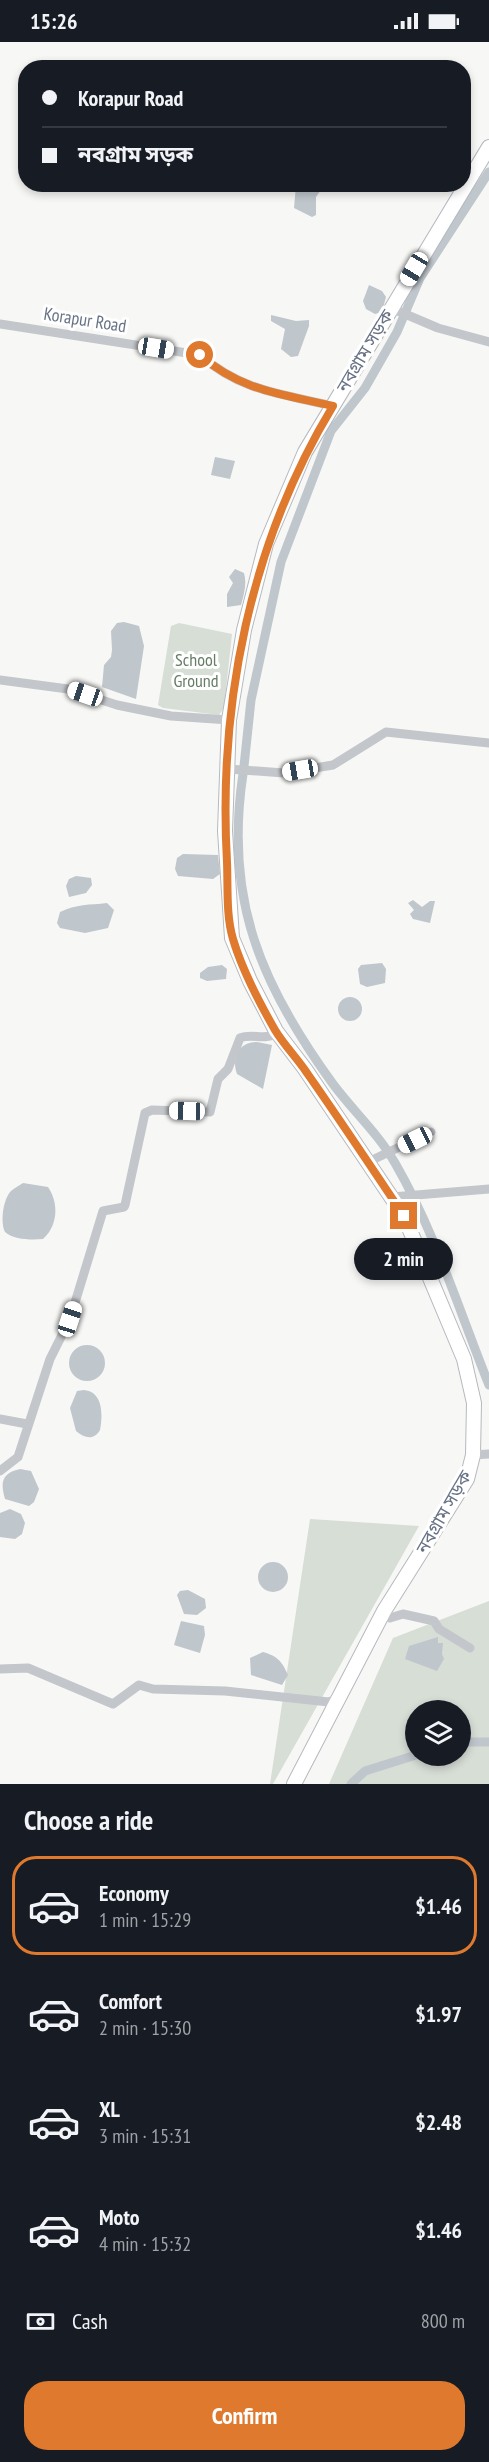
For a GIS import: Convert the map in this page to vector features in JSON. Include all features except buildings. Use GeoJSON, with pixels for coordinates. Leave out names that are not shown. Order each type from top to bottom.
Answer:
{"type":"FeatureCollection","features":[{"type":"Feature","properties":{"kind":"main road","name":"নবগ্রাম সড়ক"},"geometry":{"type":"LineString","coordinates":[[471,177],[489,147]]}},
{"type":"Feature","properties":{"kind":"main road","name":"নবগ্রাম সড়ক"},"geometry":{"type":"LineString","coordinates":[[294,1784],[382,1615],[467,1479],[473,1455],[474,1403],[464,1359],[404,1216],[277,1033],[250,981],[232,938],[225,831],[229,720],[244,630],[266,544],[305,452],[462,192]]}},
{"type":"Feature","properties":{"kind":"street"},"geometry":{"type":"LineString","coordinates":[[391,308],[438,328],[489,342]]}},
{"type":"Feature","properties":{"kind":"street","name":"Korapur Road"},"geometry":{"type":"LineString","coordinates":[[0,324],[200,355],[219,372],[244,385],[333,406]]}},
{"type":"Feature","properties":{"kind":"street"},"geometry":{"type":"LineString","coordinates":[[0,680],[68,689],[117,705],[171,716],[229,720]]}},
{"type":"Feature","properties":{"kind":"street"},"geometry":{"type":"LineString","coordinates":[[228,769],[284,773],[333,765],[386,732],[489,743]]}},
{"type":"Feature","properties":{"kind":"street"},"geometry":{"type":"LineString","coordinates":[[0,1471],[18,1457],[50,1359],[70,1319],[103,1211],[124,1208],[145,1113],[152,1110],[210,1112],[218,1079],[228,1069],[240,1038],[247,1035],[267,1037],[277,1033]]}},
{"type":"Feature","properties":{"kind":"street"},"geometry":{"type":"LineString","coordinates":[[368,1162],[430,1132]]}},
{"type":"Feature","properties":{"kind":"street"},"geometry":{"type":"LineString","coordinates":[[392,1197],[489,1189]]}},
{"type":"Feature","properties":{"kind":"street"},"geometry":{"type":"LineString","coordinates":[[0,1419],[27,1424]]}},
{"type":"Feature","properties":{"kind":"street"},"geometry":{"type":"LineString","coordinates":[[473,1455],[489,1454]]}},
{"type":"Feature","properties":{"kind":"street"},"geometry":{"type":"LineString","coordinates":[[382,1615],[390,1618],[403,1614],[434,1621],[439,1629],[470,1648]]}},
{"type":"Feature","properties":{"kind":"street"},"geometry":{"type":"LineString","coordinates":[[0,1669],[28,1668],[113,1704],[139,1685],[153,1689],[214,1690],[329,1701],[339,1698]]}},
{"type":"Feature","properties":{"kind":"green space","name":"School Ground"},"geometry":{"type":"Polygon","coordinates":[[[179,623],[232,634],[224,708],[219,715],[163,708],[158,705],[171,626],[179,623]]]}},
{"type":"Feature","properties":{"kind":"green space"},"geometry":{"type":"Polygon","coordinates":[[[310,1519],[419,1526],[273,1784],[270,1784],[310,1519]]]}},
{"type":"Feature","properties":{"kind":"green space"},"geometry":{"type":"Polygon","coordinates":[[[489,1601],[489,1784],[329,1784],[393,1638],[489,1601]]]}},
{"type":"Feature","properties":{"kind":"shaded area"},"geometry":{"type":"Polygon","coordinates":[[[295,192],[320,192],[316,197],[316,215],[312,217],[294,208],[295,192]]]}},
{"type":"Feature","properties":{"kind":"shaded area"},"geometry":{"type":"Polygon","coordinates":[[[369,285],[382,291],[386,297],[382,312],[375,314],[366,309],[363,301],[369,285]]]}},
{"type":"Feature","properties":{"kind":"shaded area"},"geometry":{"type":"Polygon","coordinates":[[[271,315],[296,321],[309,320],[298,356],[291,357],[281,349],[285,329],[271,321],[271,315]]]}},
{"type":"Feature","properties":{"kind":"shaded area"},"geometry":{"type":"Polygon","coordinates":[[[215,457],[235,461],[230,479],[211,475],[215,457]]]}},
{"type":"Feature","properties":{"kind":"shaded area"},"geometry":{"type":"Polygon","coordinates":[[[235,569],[244,573],[244,593],[241,605],[227,607],[227,594],[233,583],[229,577],[235,569]]]}},
{"type":"Feature","properties":{"kind":"shaded area"},"geometry":{"type":"Polygon","coordinates":[[[124,622],[139,626],[144,646],[136,699],[102,687],[104,665],[111,657],[111,631],[117,623],[124,622]]]}},
{"type":"Feature","properties":{"kind":"shaded area"},"geometry":{"type":"Polygon","coordinates":[[[183,854],[218,855],[220,874],[213,879],[178,876],[175,869],[177,858],[183,854]]]}},
{"type":"Feature","properties":{"kind":"shaded area"},"geometry":{"type":"Polygon","coordinates":[[[76,876],[91,878],[92,885],[86,893],[69,897],[66,886],[69,879],[76,876]]]}},
{"type":"Feature","properties":{"kind":"shaded area"},"geometry":{"type":"Polygon","coordinates":[[[413,900],[422,907],[430,901],[435,901],[430,923],[413,919],[410,914],[414,910],[408,903],[413,900]]]}},
{"type":"Feature","properties":{"kind":"shaded area"},"geometry":{"type":"Polygon","coordinates":[[[107,903],[114,910],[108,928],[85,933],[60,928],[57,923],[60,912],[66,909],[107,903]]]}},
{"type":"Feature","properties":{"kind":"shaded area"},"geometry":{"type":"Polygon","coordinates":[[[382,963],[386,969],[385,983],[367,987],[360,984],[358,969],[361,965],[382,963]]]}},
{"type":"Feature","properties":{"kind":"shaded area"},"geometry":{"type":"Polygon","coordinates":[[[222,965],[227,969],[226,979],[207,981],[200,978],[200,973],[208,967],[222,965]]]}},
{"type":"Feature","properties":{"kind":"shaded area"},"geometry":{"type":"Polygon","coordinates":[[[345,997],[355,997],[362,1004],[362,1014],[355,1021],[345,1021],[338,1014],[338,1004],[345,997]]]}},
{"type":"Feature","properties":{"kind":"shaded area"},"geometry":{"type":"Polygon","coordinates":[[[257,1042],[272,1045],[263,1089],[237,1074],[235,1068],[236,1056],[241,1048],[257,1042]]]}},
{"type":"Feature","properties":{"kind":"shaded area"},"geometry":{"type":"Polygon","coordinates":[[[23,1183],[48,1187],[52,1193],[55,1207],[54,1221],[52,1228],[43,1239],[18,1238],[9,1235],[3,1228],[4,1205],[8,1195],[23,1183]]]}},
{"type":"Feature","properties":{"kind":"shaded area"},"geometry":{"type":"Polygon","coordinates":[[[87,1345],[100,1350],[105,1363],[100,1376],[87,1381],[74,1376],[69,1363],[74,1350],[87,1345]]]}},
{"type":"Feature","properties":{"kind":"shaded area"},"geometry":{"type":"Polygon","coordinates":[[[84,1390],[95,1395],[100,1405],[100,1430],[92,1437],[86,1437],[76,1431],[70,1408],[77,1391],[84,1390]]]}},
{"type":"Feature","properties":{"kind":"shaded area"},"geometry":{"type":"Polygon","coordinates":[[[20,1469],[31,1471],[39,1489],[34,1502],[29,1506],[5,1499],[3,1493],[6,1476],[20,1469]]]}},
{"type":"Feature","properties":{"kind":"shaded area"},"geometry":{"type":"Polygon","coordinates":[[[10,1509],[21,1514],[25,1523],[22,1534],[15,1539],[0,1537],[0,1513],[10,1509]]]}},
{"type":"Feature","properties":{"kind":"shaded area"},"geometry":{"type":"Polygon","coordinates":[[[273,1562],[279,1563],[287,1571],[287,1583],[279,1591],[273,1592],[267,1591],[259,1583],[258,1577],[259,1571],[267,1563],[273,1562]]]}},
{"type":"Feature","properties":{"kind":"shaded area"},"geometry":{"type":"Polygon","coordinates":[[[188,1590],[205,1599],[206,1608],[197,1615],[184,1614],[177,1595],[180,1591],[188,1590]]]}},
{"type":"Feature","properties":{"kind":"shaded area"},"geometry":{"type":"Polygon","coordinates":[[[181,1621],[204,1626],[205,1635],[200,1653],[174,1645],[181,1621]]]}},
{"type":"Feature","properties":{"kind":"shaded area"},"geometry":{"type":"Polygon","coordinates":[[[438,1637],[438,1643],[443,1643],[444,1659],[437,1671],[405,1659],[409,1646],[438,1637]]]}},
{"type":"Feature","properties":{"kind":"shaded area"},"geometry":{"type":"Polygon","coordinates":[[[263,1652],[275,1657],[284,1666],[288,1675],[282,1685],[251,1675],[250,1658],[263,1652]]]}},
{"type":"Feature","properties":{"kind":"waterway"},"geometry":{"type":"LineString","coordinates":[[244,766],[251,700],[281,562],[331,431],[365,388],[397,332],[420,278],[489,172]]}},
{"type":"Feature","properties":{"kind":"waterway"},"geometry":{"type":"LineString","coordinates":[[243,774],[238,819],[239,861],[244,901],[254,939],[268,975],[308,1047],[333,1084],[381,1142],[395,1163],[422,1216],[446,1272],[489,1385]]}},
{"type":"Feature","properties":{"kind":"waterway"},"geometry":{"type":"LineString","coordinates":[[471,1742],[489,1742]]}},
{"type":"Feature","properties":{"kind":"waterway"},"geometry":{"type":"LineString","coordinates":[[351,1784],[365,1771],[405,1758]]}},
{"type":"Feature","properties":{"kind":"route"},"geometry":{"type":"LineString","coordinates":[[200,355],[219,372],[244,385],[333,406],[305,452],[266,544],[244,630],[229,720],[225,831],[230,916],[232,938],[250,981],[276,1031],[305,1069],[404,1216]]}}]}
